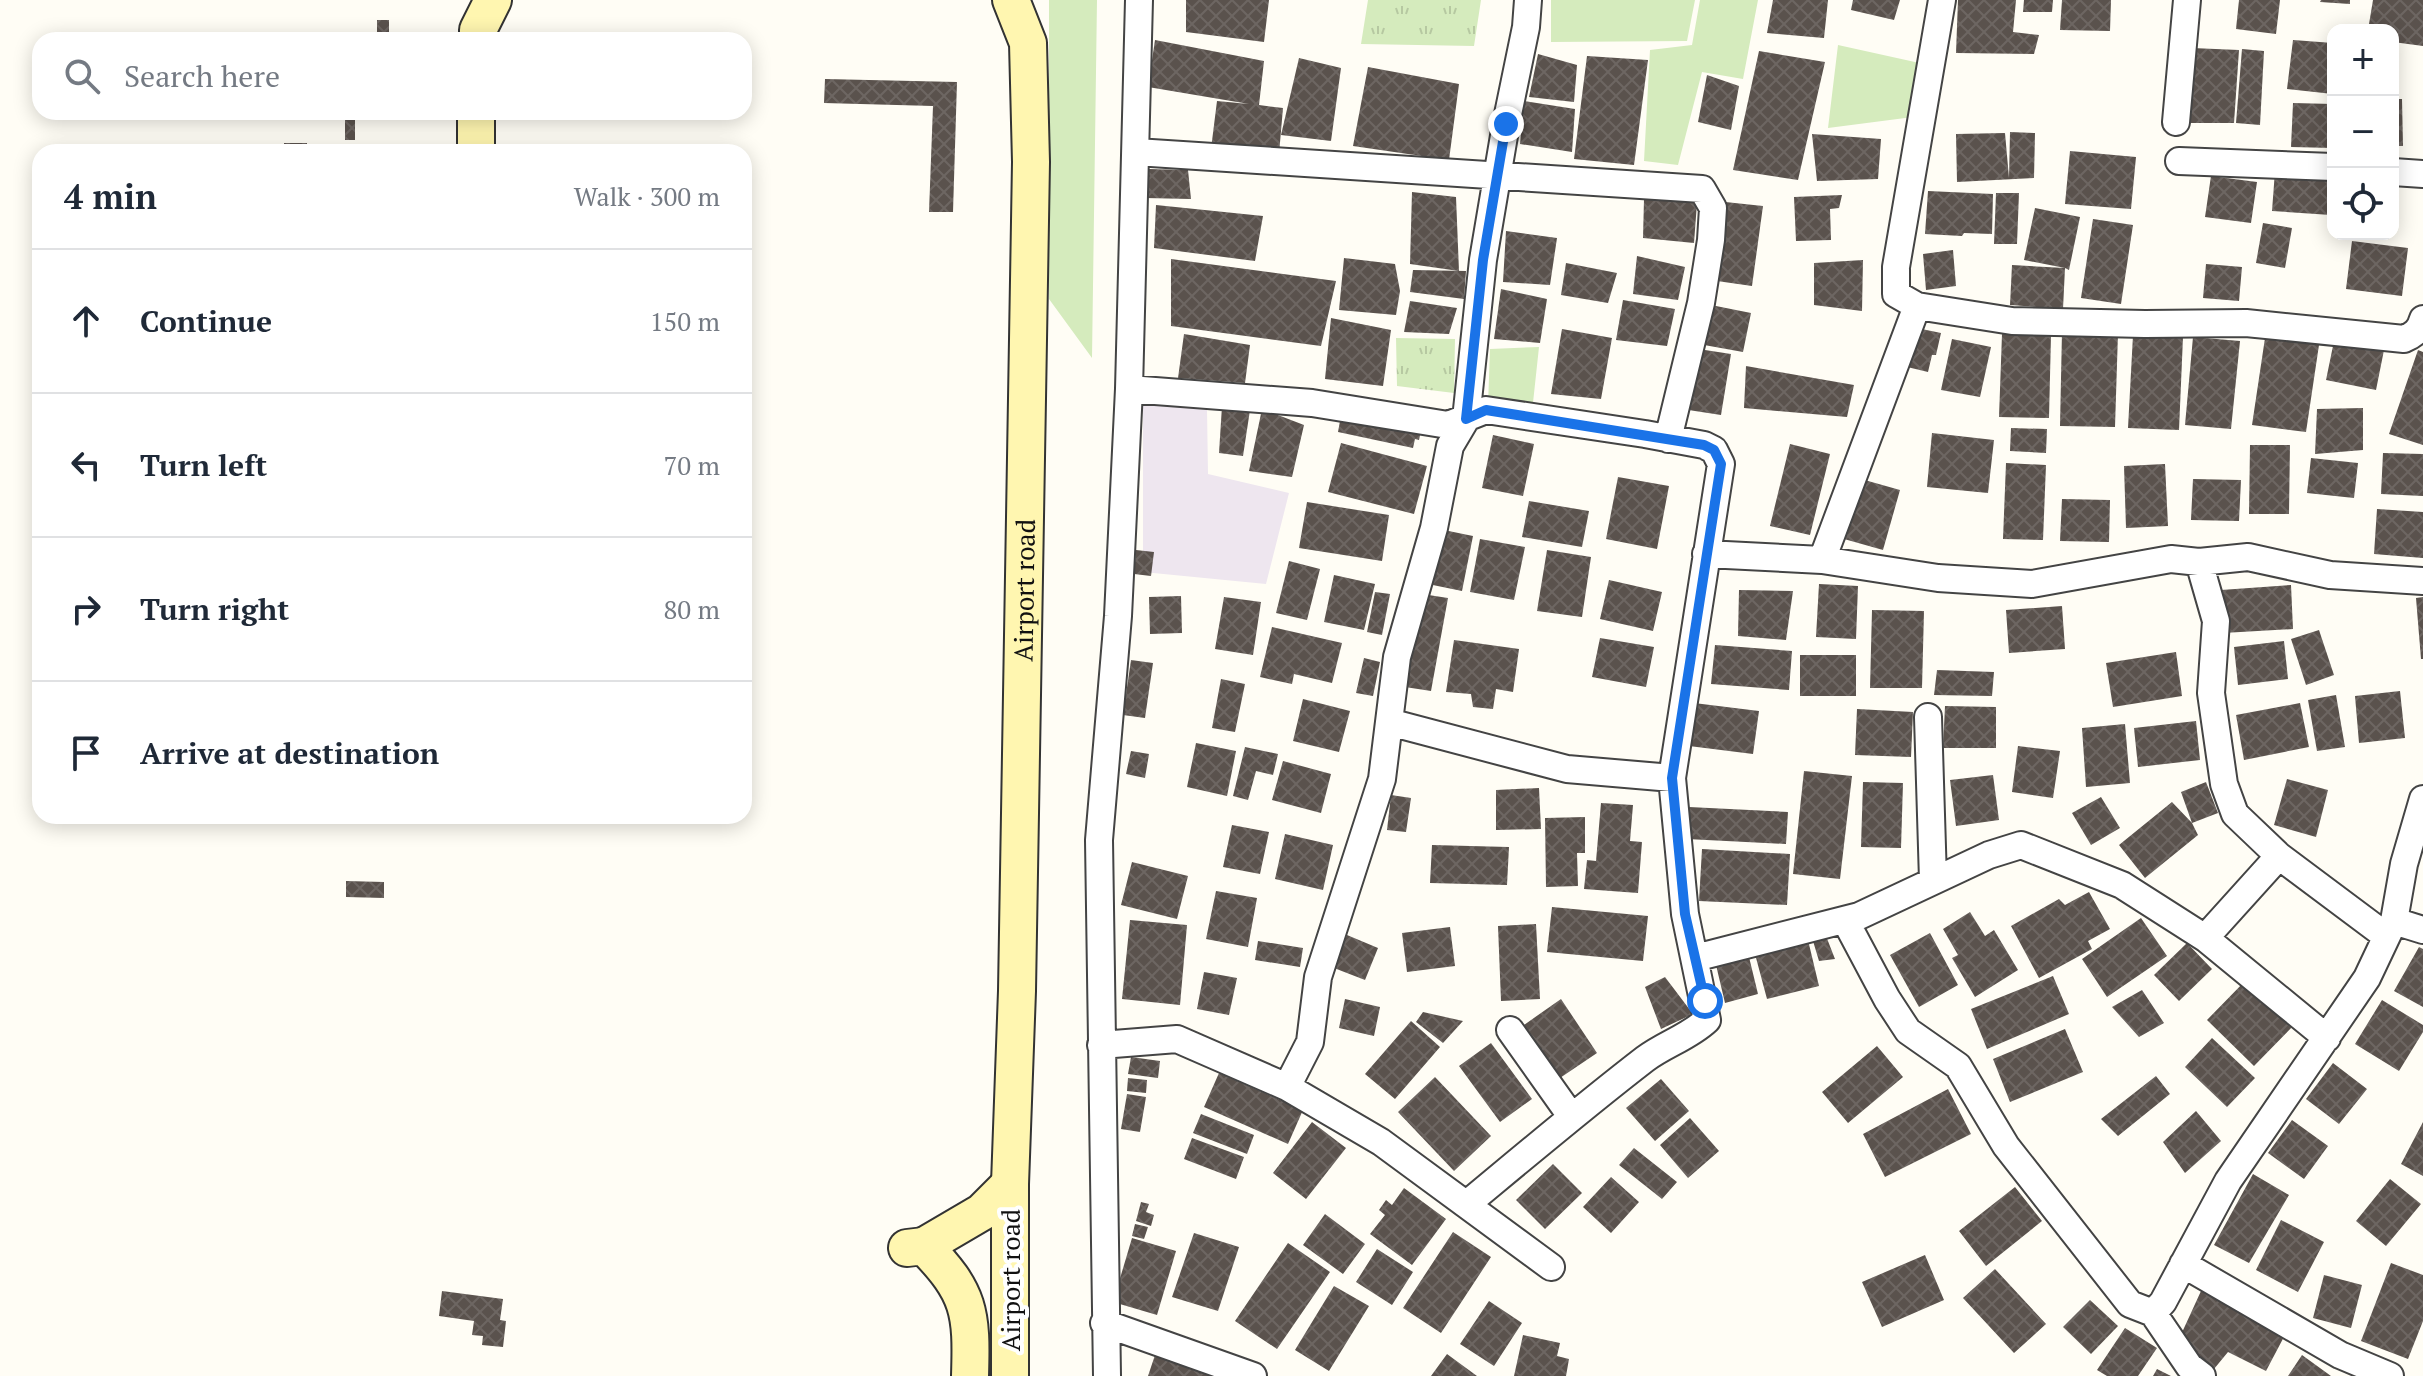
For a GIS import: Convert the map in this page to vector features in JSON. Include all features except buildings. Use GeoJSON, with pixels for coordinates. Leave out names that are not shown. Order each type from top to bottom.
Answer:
{"type":"FeatureCollection","features":[{"type":"Feature","properties":{"kind":"main road"},"geometry":{"type":"LineString","coordinates":[[478,32],[493,0]]}},
{"type":"Feature","properties":{"kind":"main road","name":"Airport road"},"geometry":{"type":"LineString","coordinates":[[1010,1376],[1010,1184],[1017,975],[1031,162],[1028,43],[1011,0]]}},
{"type":"Feature","properties":{"kind":"main road"},"geometry":{"type":"LineString","coordinates":[[476,120],[476,144]]}},
{"type":"Feature","properties":{"kind":"main road","name":"Airport road"},"geometry":{"type":"LineString","coordinates":[[970,1376],[971,1330],[964,1300],[955,1280],[915,1247],[965,1224],[1010,1184]]}},
{"type":"Feature","properties":{"kind":"street"},"geometry":{"type":"LineString","coordinates":[[1107,1376],[1099,840],[1118,616],[1129,389],[1139,0]]}},
{"type":"Feature","properties":{"kind":"street"},"geometry":{"type":"LineString","coordinates":[[1287,1087],[1310,1042],[1318,977],[1382,779],[1397,657],[1434,528],[1450,446],[1466,419],[1483,260],[1526,27],[1528,0]]}},
{"type":"Feature","properties":{"kind":"street"},"geometry":{"type":"LineString","coordinates":[[1942,0],[1896,267],[1896,294],[1917,306],[2012,321],[2246,323],[2404,339],[2414,335],[2423,319]]}},
{"type":"Feature","properties":{"kind":"street"},"geometry":{"type":"LineString","coordinates":[[2176,122],[2187,0]]}},
{"type":"Feature","properties":{"kind":"street"},"geometry":{"type":"LineString","coordinates":[[1136,152],[1702,189],[1713,208],[1711,240],[1701,303],[1668,439]]}},
{"type":"Feature","properties":{"kind":"street"},"geometry":{"type":"LineString","coordinates":[[2179,161],[2327,167]]}},
{"type":"Feature","properties":{"kind":"street"},"geometry":{"type":"LineString","coordinates":[[2399,172],[2423,174]]}},
{"type":"Feature","properties":{"kind":"street"},"geometry":{"type":"LineString","coordinates":[[1822,560],[1917,306]]}},
{"type":"Feature","properties":{"kind":"street"},"geometry":{"type":"LineString","coordinates":[[1129,389],[1312,403],[1448,425],[1486,410],[1668,439],[1714,450],[1721,464],[1672,778],[1685,914],[1707,1020],[1693,1034],[1652,1054],[1571,1116],[1467,1204]]}},
{"type":"Feature","properties":{"kind":"street"},"geometry":{"type":"LineString","coordinates":[[1706,554],[1822,560],[1938,578],[2032,584],[2171,559],[2199,562],[2248,557],[2330,575],[2423,581]]}},
{"type":"Feature","properties":{"kind":"street"},"geometry":{"type":"LineString","coordinates":[[2199,562],[2216,621],[2211,693],[2224,784],[2235,814],[2279,856],[2390,928],[2423,930]]}},
{"type":"Feature","properties":{"kind":"street"},"geometry":{"type":"LineString","coordinates":[[1928,717],[1933,880]]}},
{"type":"Feature","properties":{"kind":"street"},"geometry":{"type":"LineString","coordinates":[[1389,722],[1567,769],[1672,778]]}},
{"type":"Feature","properties":{"kind":"street"},"geometry":{"type":"LineString","coordinates":[[2153,1313],[2163,1302],[2228,1181],[2367,978],[2390,928],[2423,799]]}},
{"type":"Feature","properties":{"kind":"street"},"geometry":{"type":"LineString","coordinates":[[1695,958],[1859,916],[1933,880],[2021,845],[2122,885],[2205,938],[2327,1038]]}},
{"type":"Feature","properties":{"kind":"street"},"geometry":{"type":"LineString","coordinates":[[2205,938],[2279,856]]}},
{"type":"Feature","properties":{"kind":"street"},"geometry":{"type":"LineString","coordinates":[[1845,920],[1887,999],[1908,1031],[1958,1066],[2006,1146],[2120,1292],[2130,1304],[2153,1313],[2189,1366],[2202,1376]]}},
{"type":"Feature","properties":{"kind":"street"},"geometry":{"type":"LineString","coordinates":[[1510,1030],[1571,1116]]}},
{"type":"Feature","properties":{"kind":"street"},"geometry":{"type":"LineString","coordinates":[[1101,1045],[1177,1039],[1287,1087],[1381,1142],[1551,1267]]}},
{"type":"Feature","properties":{"kind":"street"},"geometry":{"type":"LineString","coordinates":[[2183,1264],[2340,1355],[2390,1376]]}},
{"type":"Feature","properties":{"kind":"street"},"geometry":{"type":"LineString","coordinates":[[1104,1323],[1253,1376]]}},
{"type":"Feature","properties":{"kind":"shaded area"},"geometry":{"type":"Polygon","coordinates":[[[1143,402],[1207,409],[1208,474],[1289,493],[1266,584],[1143,572],[1143,402]]]}},
{"type":"Feature","properties":{"kind":"green space"},"geometry":{"type":"Polygon","coordinates":[[[1049,0],[1097,0],[1092,358],[1049,299],[1049,0]]]}},
{"type":"Feature","properties":{"kind":"green space"},"geometry":{"type":"Polygon","coordinates":[[[1368,0],[1481,0],[1474,46],[1361,44],[1368,0]]]}},
{"type":"Feature","properties":{"kind":"green space"},"geometry":{"type":"Polygon","coordinates":[[[1551,0],[1695,0],[1687,41],[1551,42],[1551,0]]]}},
{"type":"Feature","properties":{"kind":"green space"},"geometry":{"type":"Polygon","coordinates":[[[1700,0],[1758,0],[1743,79],[1702,72],[1678,165],[1644,161],[1650,50],[1692,45],[1700,0]]]}},
{"type":"Feature","properties":{"kind":"green space"},"geometry":{"type":"Polygon","coordinates":[[[1838,45],[1924,64],[1913,117],[1828,128],[1838,45]]]}},
{"type":"Feature","properties":{"kind":"green space"},"geometry":{"type":"Polygon","coordinates":[[[1396,338],[1455,339],[1454,393],[1397,386],[1396,338]]]}},
{"type":"Feature","properties":{"kind":"green space"},"geometry":{"type":"Polygon","coordinates":[[[1539,347],[1532,412],[1488,406],[1490,349],[1539,347]]]}},
{"type":"Feature","properties":{"kind":"route"},"geometry":{"type":"LineString","coordinates":[[1506,124],[1483,260],[1466,419],[1486,410],[1645,434],[1704,445],[1714,450],[1721,464],[1672,778],[1685,914],[1705,1001]]}}]}
